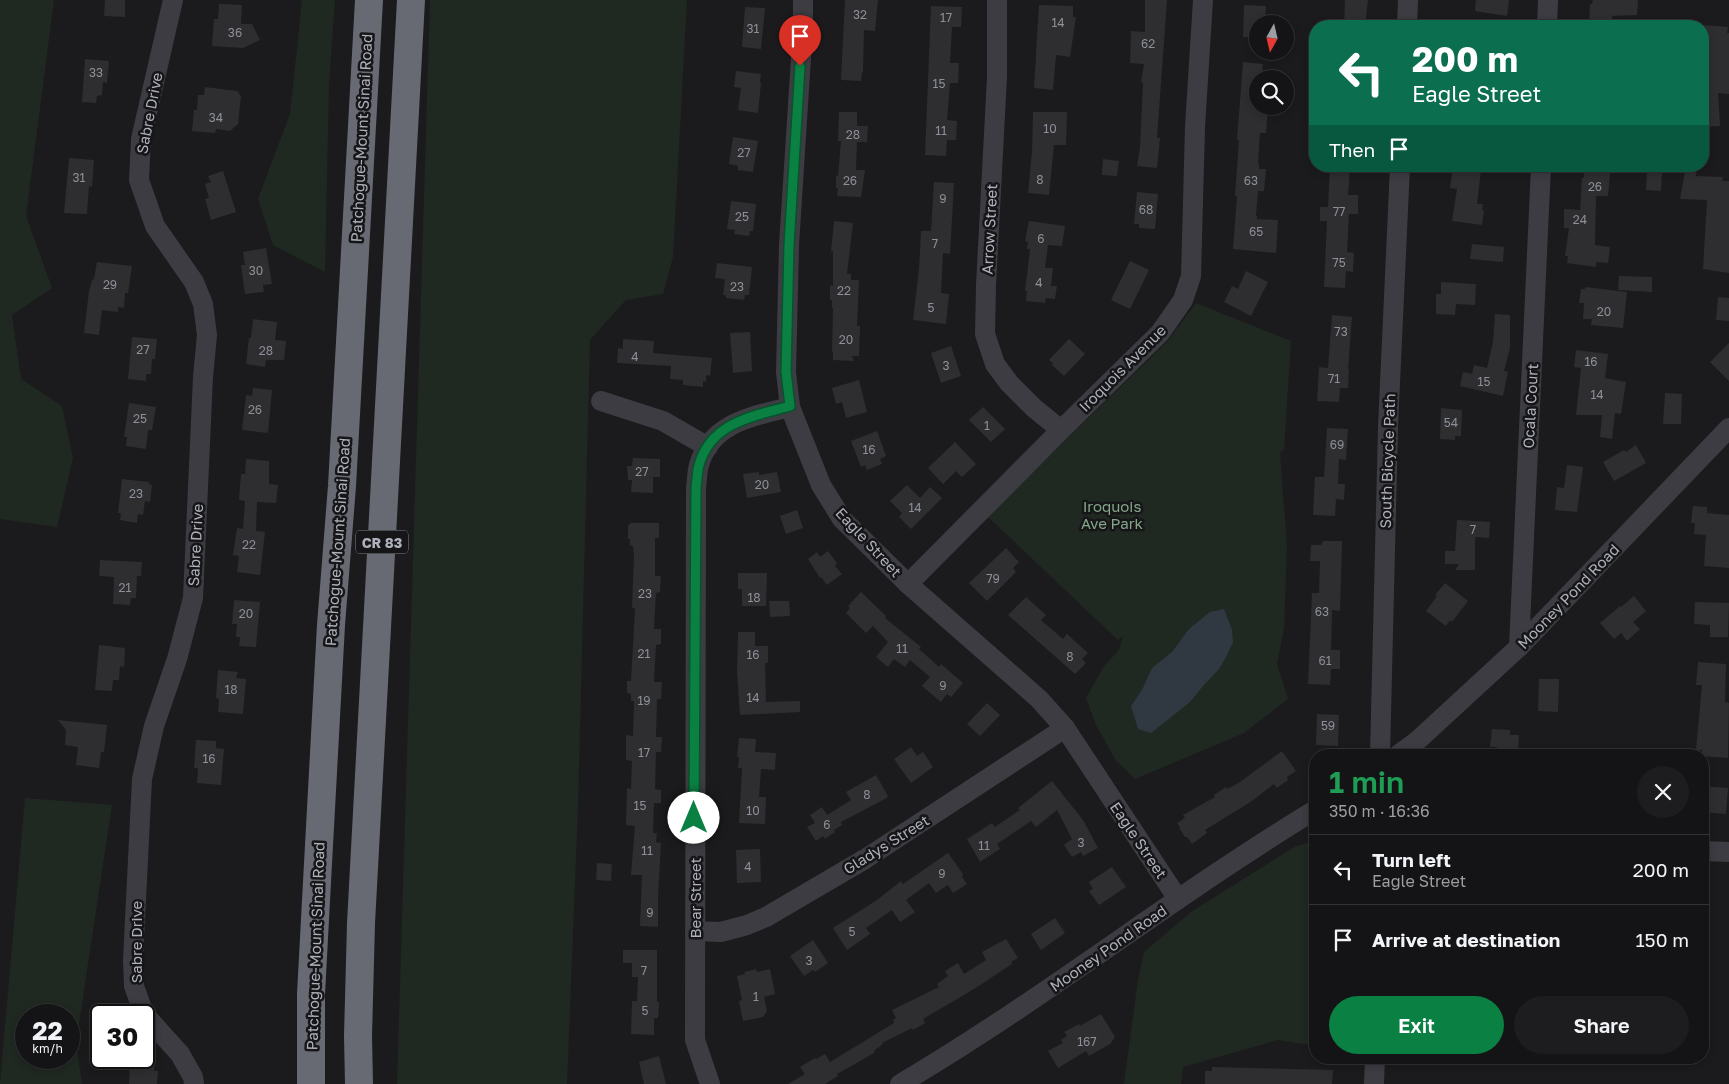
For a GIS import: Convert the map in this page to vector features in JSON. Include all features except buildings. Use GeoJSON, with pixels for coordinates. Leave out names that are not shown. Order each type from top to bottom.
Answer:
{"type":"FeatureCollection","features":[{"type":"Feature","properties":{"kind":"highway","name":"Patchogue-Mount Sinai Road"},"geometry":{"type":"LineString","coordinates":[[311,1084],[311,994],[316,882],[331,625],[342,486],[369,0]]}},
{"type":"Feature","properties":{"kind":"highway","name":"CR 83"},"geometry":{"type":"LineString","coordinates":[[359,1084],[358,1036],[361,923],[411,0]]}},
{"type":"Feature","properties":{"kind":"street","name":"Sabre Drive"},"geometry":{"type":"LineString","coordinates":[[173,0],[141,138],[139,180],[155,226],[194,282],[202,304],[208,335],[203,376],[193,598],[177,659],[154,726],[142,779],[133,960],[134,986],[144,1014],[180,1054],[193,1077],[194,1084]]}},
{"type":"Feature","properties":{"kind":"street","name":"Eagle Street"},"geometry":{"type":"LineString","coordinates":[[803,0],[803,27],[789,245],[786,372],[790,406],[821,485],[842,518],[908,584],[1039,699],[1065,728],[1178,899]]}},
{"type":"Feature","properties":{"kind":"street","name":"Arrow Street"},"geometry":{"type":"LineString","coordinates":[[997,0],[997,78],[985,334],[995,364],[1009,383],[1034,408],[1061,430]]}},
{"type":"Feature","properties":{"kind":"street","name":"Iroquois Avenue"},"geometry":{"type":"LineString","coordinates":[[908,584],[1160,333],[1183,300],[1191,276],[1195,127],[1203,0]]}},
{"type":"Feature","properties":{"kind":"street"},"geometry":{"type":"LineString","coordinates":[[1407,20],[1408,0]]}},
{"type":"Feature","properties":{"kind":"street"},"geometry":{"type":"LineString","coordinates":[[1547,20],[1548,0]]}},
{"type":"Feature","properties":{"kind":"street","name":"South Bicycle Path"},"geometry":{"type":"LineString","coordinates":[[1380,749],[1388,436],[1400,172]]}},
{"type":"Feature","properties":{"kind":"street","name":"Ocala Court"},"geometry":{"type":"LineString","coordinates":[[1519,647],[1541,172]]}},
{"type":"Feature","properties":{"kind":"street"},"geometry":{"type":"LineString","coordinates":[[601,401],[663,421],[708,447]]}},
{"type":"Feature","properties":{"kind":"street","name":"Bear Street"},"geometry":{"type":"LineString","coordinates":[[710,1084],[695,1040],[696,488],[699,464],[708,447],[720,431],[738,421],[790,406]]}},
{"type":"Feature","properties":{"kind":"street","name":"Mooney Pond Road"},"geometry":{"type":"LineString","coordinates":[[1407,749],[1418,741],[1519,647],[1728,430]]}},
{"type":"Feature","properties":{"kind":"street","name":"Gladys Street"},"geometry":{"type":"LineString","coordinates":[[695,931],[721,932],[748,925],[766,916],[865,859],[1065,728]]}},
{"type":"Feature","properties":{"kind":"street","name":"Mooney Pond Road"},"geometry":{"type":"LineString","coordinates":[[900,1084],[1085,965],[1254,847],[1309,814]]}},
{"type":"Feature","properties":{"kind":"street"},"geometry":{"type":"LineString","coordinates":[[1709,851],[1729,852]]}},
{"type":"Feature","properties":{"kind":"street"},"geometry":{"type":"LineString","coordinates":[[1374,1084],[1375,1064]]}},
{"type":"Feature","properties":{"kind":"green space"},"geometry":{"type":"Polygon","coordinates":[[[0,0],[54,0],[26,216],[52,288],[12,315],[21,379],[62,406],[73,458],[57,527],[0,519],[0,0]]]}},
{"type":"Feature","properties":{"kind":"green space"},"geometry":{"type":"Polygon","coordinates":[[[302,0],[335,0],[329,84],[325,272],[273,245],[258,199],[290,114],[302,0]]]}},
{"type":"Feature","properties":{"kind":"green space"},"geometry":{"type":"Polygon","coordinates":[[[430,0],[687,0],[673,257],[663,294],[626,300],[590,340],[578,806],[567,1084],[397,1084],[430,0]]]}},
{"type":"Feature","properties":{"kind":"green space","name":"Iroquois Ave Park"},"geometry":{"type":"Polygon","coordinates":[[[1196,303],[1291,341],[1284,449],[1280,453],[1287,547],[1284,628],[1277,664],[1288,699],[1244,733],[1135,779],[1116,761],[1096,725],[1086,698],[1104,666],[1119,650],[1123,636],[1118,640],[987,516],[1166,343],[1196,303]]]}},
{"type":"Feature","properties":{"kind":"green space"},"geometry":{"type":"Polygon","coordinates":[[[25,798],[112,805],[80,1017],[80,1004],[15,1004],[15,1069],[80,1069],[82,1084],[0,1084],[25,798]]]}},
{"type":"Feature","properties":{"kind":"green space"},"geometry":{"type":"Polygon","coordinates":[[[1309,843],[1309,1045],[1278,1040],[1183,1067],[1181,1084],[1123,1084],[1138,980],[1144,952],[1191,912],[1296,846],[1309,843]]]}},
{"type":"Feature","properties":{"kind":"shaded area"},"geometry":{"type":"Polygon","coordinates":[[[1224,609],[1232,630],[1233,642],[1219,669],[1190,702],[1151,733],[1138,729],[1131,706],[1142,690],[1152,668],[1172,652],[1189,629],[1210,612],[1224,609]]]}},
{"type":"Feature","properties":{"kind":"route"},"geometry":{"type":"LineString","coordinates":[[694,818],[696,488],[699,464],[708,447],[720,431],[738,421],[790,406],[786,372],[789,245],[800,66]]}}]}
